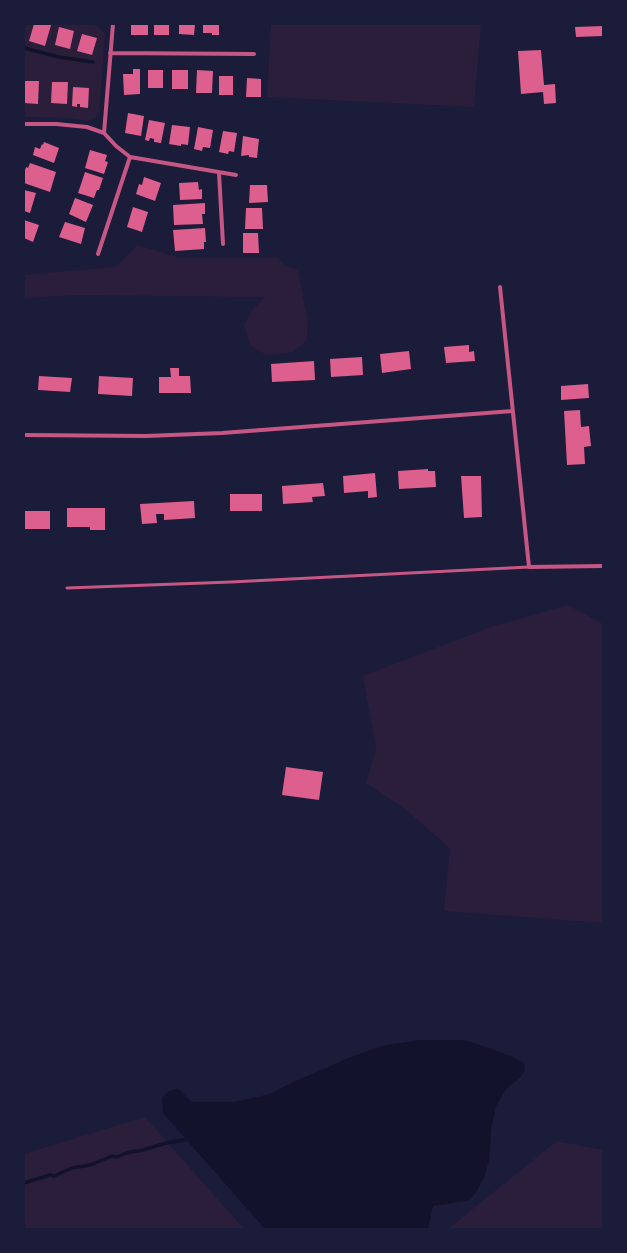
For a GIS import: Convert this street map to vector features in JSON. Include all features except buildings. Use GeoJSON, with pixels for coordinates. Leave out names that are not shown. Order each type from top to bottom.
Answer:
{"type":"FeatureCollection","features":[{"type":"Feature","properties":{"kind":"street"},"geometry":{"type":"LineString","coordinates":[[104,133],[113,24]]}},
{"type":"Feature","properties":{"kind":"street"},"geometry":{"type":"LineString","coordinates":[[110,53],[254,54]]}},
{"type":"Feature","properties":{"kind":"street"},"geometry":{"type":"LineString","coordinates":[[24,124],[56,124],[86,127],[104,133],[116,146],[130,157],[236,175]]}},
{"type":"Feature","properties":{"kind":"street"},"geometry":{"type":"LineString","coordinates":[[98,254],[130,157]]}},
{"type":"Feature","properties":{"kind":"street"},"geometry":{"type":"LineString","coordinates":[[219,172],[223,244]]}},
{"type":"Feature","properties":{"kind":"street"},"geometry":{"type":"LineString","coordinates":[[500,287],[529,567],[603,566]]}},
{"type":"Feature","properties":{"kind":"street"},"geometry":{"type":"LineString","coordinates":[[24,435],[146,436],[222,433],[513,412]]}},
{"type":"Feature","properties":{"kind":"lane"},"geometry":{"type":"LineString","coordinates":[[67,588],[231,582],[529,567]]}},
{"type":"Feature","properties":{"kind":"shaded area"},"geometry":{"type":"Polygon","coordinates":[[[24,24],[88,24],[98,26],[103,31],[105,35],[99,113],[95,119],[87,121],[69,118],[24,117],[24,24]]]}},
{"type":"Feature","properties":{"kind":"shaded area"},"geometry":{"type":"Polygon","coordinates":[[[271,24],[481,24],[474,107],[267,97],[271,24]]]}},
{"type":"Feature","properties":{"kind":"shaded area"},"geometry":{"type":"Polygon","coordinates":[[[137,245],[180,258],[278,258],[286,267],[293,268],[298,271],[308,322],[307,340],[293,352],[266,355],[250,345],[244,325],[252,310],[265,297],[75,295],[24,298],[24,275],[113,267],[119,264],[137,245]]]}},
{"type":"Feature","properties":{"kind":"shaded area"},"geometry":{"type":"Polygon","coordinates":[[[568,605],[603,624],[603,923],[444,911],[450,848],[405,809],[366,783],[376,748],[363,676],[488,628],[568,605]]]}},
{"type":"Feature","properties":{"kind":"shaded area"},"geometry":{"type":"Polygon","coordinates":[[[420,1040],[463,1040],[477,1044],[513,1057],[524,1063],[525,1070],[520,1078],[506,1089],[496,1106],[491,1130],[489,1160],[484,1178],[476,1192],[470,1200],[433,1206],[428,1229],[265,1229],[163,1113],[162,1098],[169,1091],[178,1089],[192,1102],[234,1102],[270,1094],[289,1084],[351,1057],[382,1046],[420,1040]]]}},
{"type":"Feature","properties":{"kind":"shaded area"},"geometry":{"type":"Polygon","coordinates":[[[145,1117],[244,1229],[24,1229],[24,1154],[145,1117]]]}},
{"type":"Feature","properties":{"kind":"shaded area"},"geometry":{"type":"Polygon","coordinates":[[[557,1141],[603,1150],[603,1229],[448,1229],[557,1141]]]}},
{"type":"Feature","properties":{"kind":"waterway"},"geometry":{"type":"LineString","coordinates":[[24,47],[59,57],[93,62]]}},
{"type":"Feature","properties":{"kind":"waterway"},"geometry":{"type":"LineString","coordinates":[[24,1183],[50,1175],[54,1176],[72,1168],[90,1165],[112,1156],[117,1157],[126,1153],[143,1150],[166,1143],[190,1139]]}}]}
